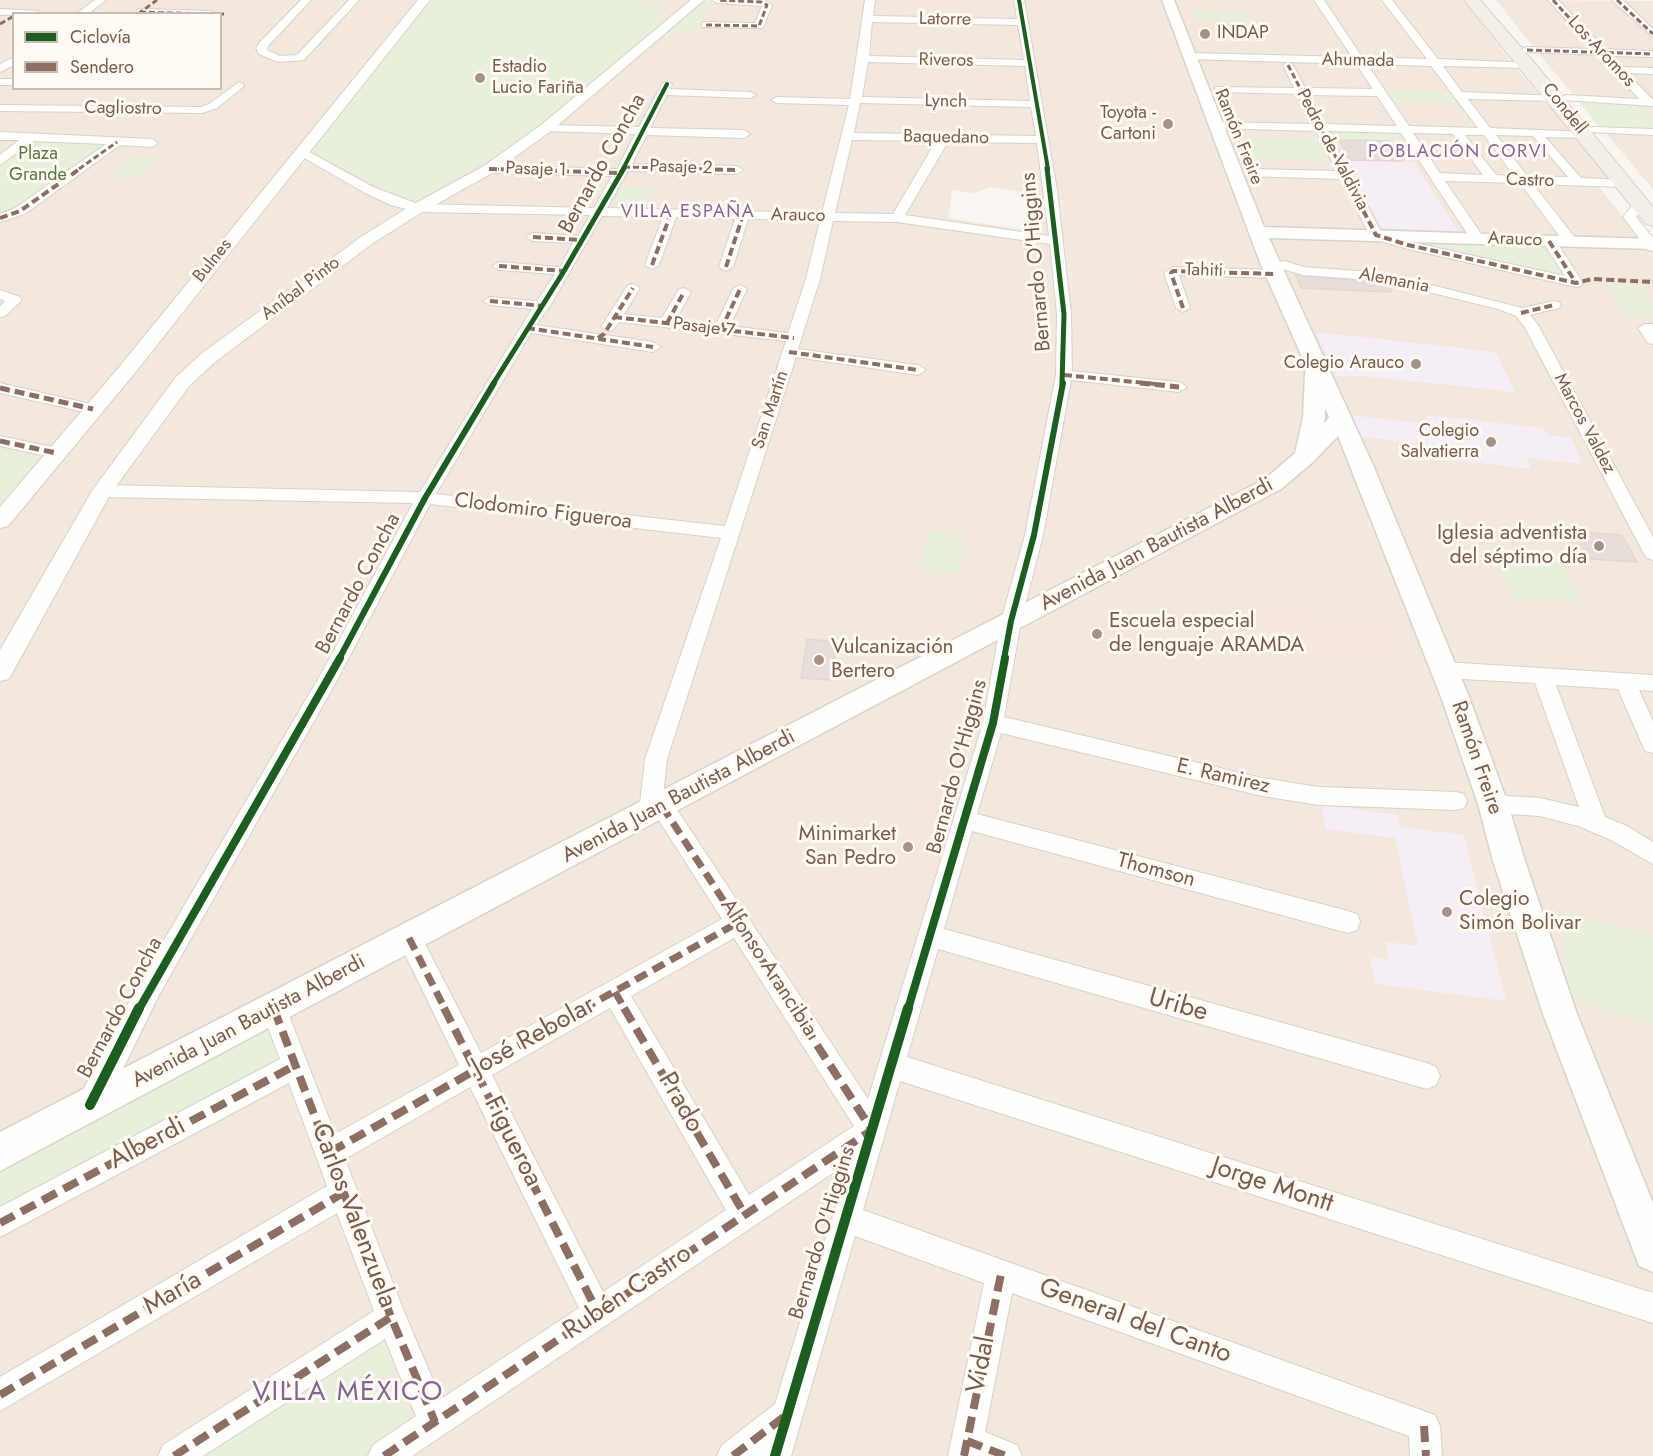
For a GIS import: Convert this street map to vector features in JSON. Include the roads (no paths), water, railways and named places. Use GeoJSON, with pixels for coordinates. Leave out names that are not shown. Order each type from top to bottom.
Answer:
{"type":"FeatureCollection","features":[{"type":"Feature","properties":{"kind":"main road","name":"Ramón Freire"},"geometry":{"type":"LineString","coordinates":[[1168,0],[1205,92],[1215,125],[1266,232],[1275,265],[1314,361],[1352,443],[1444,670],[1493,804],[1509,861],[1560,1014],[1653,1252]]}},
{"type":"Feature","properties":{"kind":"main road","name":"Ramón Freire"},"geometry":{"type":"LineString","coordinates":[[1181,0],[1260,194]]}},
{"type":"Feature","properties":{"kind":"main road","name":"Condell"},"geometry":{"type":"LineString","coordinates":[[1472,0],[1527,57]]}},
{"type":"Feature","properties":{"kind":"main road","name":"Condell"},"geometry":{"type":"LineString","coordinates":[[1485,0],[1527,57],[1649,208]]}},
{"type":"Feature","properties":{"kind":"main road","name":"Condell"},"geometry":{"type":"LineString","coordinates":[[1589,132],[1624,183],[1649,208]]}},
{"type":"Feature","properties":{"kind":"main road","name":"Ramón Freire"},"geometry":{"type":"LineString","coordinates":[[1266,232],[1267,213]]}},
{"type":"Feature","properties":{"kind":"main road","name":"Arauco"},"geometry":{"type":"LineString","coordinates":[[1266,232],[1652,245]]}},
{"type":"Feature","properties":{"kind":"main road"},"geometry":{"type":"LineString","coordinates":[[1305,457],[1314,418],[1317,382],[1314,361]]}},
{"type":"Feature","properties":{"kind":"main road","name":"Avenida Juan Bautista Alberdi"},"geometry":{"type":"LineString","coordinates":[[0,1152],[1273,484],[1325,438],[1340,417]]}},
{"type":"Feature","properties":{"kind":"main road"},"geometry":{"type":"LineString","coordinates":[[1325,438],[1352,443]]}},
{"type":"Feature","properties":{"kind":"street"},"geometry":{"type":"LineString","coordinates":[[84,12],[101,0]]}},
{"type":"Feature","properties":{"kind":"street"},"geometry":{"type":"LineString","coordinates":[[140,12],[157,0]]}},
{"type":"Feature","properties":{"kind":"street"},"geometry":{"type":"LineString","coordinates":[[306,0],[261,48],[263,52],[278,59],[295,59],[304,55],[354,0]]}},
{"type":"Feature","properties":{"kind":"street","name":"Bulnes"},"geometry":{"type":"LineString","coordinates":[[0,521],[424,0]]}},
{"type":"Feature","properties":{"kind":"street","name":"San Martín"},"geometry":{"type":"LineString","coordinates":[[656,809],[656,759],[732,533],[813,279],[856,101],[870,0]]}},
{"type":"Feature","properties":{"kind":"street","name":"Bernardo O'Higgins"},"geometry":{"type":"LineString","coordinates":[[775,1456],[993,723],[1011,621],[1034,535],[1064,375],[1064,314],[1052,190],[1019,0]]}},
{"type":"Feature","properties":{"kind":"street"},"geometry":{"type":"LineString","coordinates":[[1319,0],[1477,238]]}},
{"type":"Feature","properties":{"kind":"street"},"geometry":{"type":"LineString","coordinates":[[1387,0],[1527,181],[1571,242]]}},
{"type":"Feature","properties":{"kind":"street","name":"Los Aromos"},"geometry":{"type":"LineString","coordinates":[[1553,0],[1617,70],[1651,103]]}},
{"type":"Feature","properties":{"kind":"street"},"geometry":{"type":"LineString","coordinates":[[1617,0],[1653,34]]}},
{"type":"Feature","properties":{"kind":"street"},"geometry":{"type":"LineString","coordinates":[[766,3],[759,26],[709,12],[766,3]]}},
{"type":"Feature","properties":{"kind":"street","name":"Aníbal Pinto"},"geometry":{"type":"LineString","coordinates":[[0,672],[102,491],[183,381],[208,358],[367,240],[418,208],[489,169],[709,12]]}},
{"type":"Feature","properties":{"kind":"street","name":"Latorre"},"geometry":{"type":"LineString","coordinates":[[868,19],[1023,22]]}},
{"type":"Feature","properties":{"kind":"street","name":"Ahumada"},"geometry":{"type":"LineString","coordinates":[[1189,56],[1435,62],[1600,52],[1653,54]]}},
{"type":"Feature","properties":{"kind":"street","name":"Riveros"},"geometry":{"type":"LineString","coordinates":[[863,59],[1029,63]]}},
{"type":"Feature","properties":{"kind":"street","name":"Pedro de Valdivia"},"geometry":{"type":"LineString","coordinates":[[1288,65],[1376,235]]}},
{"type":"Feature","properties":{"kind":"street"},"geometry":{"type":"LineString","coordinates":[[1617,70],[1653,71]]}},
{"type":"Feature","properties":{"kind":"street"},"geometry":{"type":"LineString","coordinates":[[222,85],[254,86]]}},
{"type":"Feature","properties":{"kind":"street","name":"Cagliostro"},"geometry":{"type":"LineString","coordinates":[[0,108],[202,110],[213,106],[238,85]]}},
{"type":"Feature","properties":{"kind":"street","name":"Bernardo Concha"},"geometry":{"type":"LineString","coordinates":[[90,1105],[150,987],[328,679],[425,498],[564,271],[622,170],[665,88],[750,94]]}},
{"type":"Feature","properties":{"kind":"street"},"geometry":{"type":"LineString","coordinates":[[1219,89],[1381,93]]}},
{"type":"Feature","properties":{"kind":"street"},"geometry":{"type":"LineString","coordinates":[[1460,95],[1651,103]]}},
{"type":"Feature","properties":{"kind":"street","name":"Lynch"},"geometry":{"type":"LineString","coordinates":[[777,100],[1036,104]]}},
{"type":"Feature","properties":{"kind":"street"},"geometry":{"type":"LineString","coordinates":[[1215,125],[1536,133],[1653,132]]}},
{"type":"Feature","properties":{"kind":"street"},"geometry":{"type":"LineString","coordinates":[[546,128],[744,134]]}},
{"type":"Feature","properties":{"kind":"street"},"geometry":{"type":"LineString","coordinates":[[1456,131],[1493,179]]}},
{"type":"Feature","properties":{"kind":"street"},"geometry":{"type":"LineString","coordinates":[[1536,133],[1578,182]]}},
{"type":"Feature","properties":{"kind":"street"},"geometry":{"type":"LineString","coordinates":[[0,136],[152,143]]}},
{"type":"Feature","properties":{"kind":"street","name":"Baquedano"},"geometry":{"type":"LineString","coordinates":[[848,136],[1044,140]]}},
{"type":"Feature","properties":{"kind":"street"},"geometry":{"type":"LineString","coordinates":[[0,161],[30,138]]}},
{"type":"Feature","properties":{"kind":"street"},"geometry":{"type":"LineString","coordinates":[[897,218],[944,138]]}},
{"type":"Feature","properties":{"kind":"street"},"geometry":{"type":"LineString","coordinates":[[0,218],[20,211],[117,142]]}},
{"type":"Feature","properties":{"kind":"street","name":"Arauco"},"geometry":{"type":"LineString","coordinates":[[300,152],[369,190],[396,202],[418,208],[897,218],[1056,242]]}},
{"type":"Feature","properties":{"kind":"street","name":"Pasaje 1"},"geometry":{"type":"LineString","coordinates":[[489,169],[622,170]]}},
{"type":"Feature","properties":{"kind":"street","name":"Pasaje 2"},"geometry":{"type":"LineString","coordinates":[[622,170],[737,170]]}},
{"type":"Feature","properties":{"kind":"street"},"geometry":{"type":"LineString","coordinates":[[1251,173],[1346,175]]}},
{"type":"Feature","properties":{"kind":"street","name":"Castro"},"geometry":{"type":"LineString","coordinates":[[1436,177],[1624,183]]}},
{"type":"Feature","properties":{"kind":"street"},"geometry":{"type":"LineString","coordinates":[[1649,208],[1629,218],[1652,245]]}},
{"type":"Feature","properties":{"kind":"street"},"geometry":{"type":"LineString","coordinates":[[652,265],[671,213]]}},
{"type":"Feature","properties":{"kind":"street"},"geometry":{"type":"LineString","coordinates":[[726,267],[743,215]]}},
{"type":"Feature","properties":{"kind":"street","name":"Arauco"},"geometry":{"type":"LineString","coordinates":[[1376,235],[1408,245],[1576,283],[1549,241]]}},
{"type":"Feature","properties":{"kind":"street"},"geometry":{"type":"LineString","coordinates":[[533,237],[582,240]]}},
{"type":"Feature","properties":{"kind":"street","name":"Alemania"},"geometry":{"type":"LineString","coordinates":[[1275,265],[1302,271],[1384,277],[1503,306],[1521,313]]}},
{"type":"Feature","properties":{"kind":"street","name":"Tahiti"},"geometry":{"type":"LineString","coordinates":[[1183,308],[1171,273],[1173,271],[1275,265]]}},
{"type":"Feature","properties":{"kind":"street"},"geometry":{"type":"LineString","coordinates":[[499,266],[564,271]]}},
{"type":"Feature","properties":{"kind":"street"},"geometry":{"type":"LineString","coordinates":[[598,338],[604,334],[633,288]]}},
{"type":"Feature","properties":{"kind":"street"},"geometry":{"type":"LineString","coordinates":[[721,330],[740,289]]}},
{"type":"Feature","properties":{"kind":"street"},"geometry":{"type":"LineString","coordinates":[[667,323],[684,291]]}},
{"type":"Feature","properties":{"kind":"street"},"geometry":{"type":"LineString","coordinates":[[0,294],[15,300],[0,313]]}},
{"type":"Feature","properties":{"kind":"street"},"geometry":{"type":"LineString","coordinates":[[490,300],[543,306]]}},
{"type":"Feature","properties":{"kind":"street"},"geometry":{"type":"LineString","coordinates":[[1521,313],[1554,305]]}},
{"type":"Feature","properties":{"kind":"street","name":"Marcos Valdez"},"geometry":{"type":"LineString","coordinates":[[1521,313],[1531,325],[1653,554]]}},
{"type":"Feature","properties":{"kind":"street","name":"Pasaje 7"},"geometry":{"type":"LineString","coordinates":[[614,317],[721,330],[918,370]]}},
{"type":"Feature","properties":{"kind":"street","name":"Pasaje 7"},"geometry":{"type":"LineString","coordinates":[[527,328],[653,347]]}},
{"type":"Feature","properties":{"kind":"street"},"geometry":{"type":"LineString","coordinates":[[1653,328],[1645,328],[1653,340]]}},
{"type":"Feature","properties":{"kind":"street"},"geometry":{"type":"LineString","coordinates":[[1064,375],[1179,387]]}},
{"type":"Feature","properties":{"kind":"street"},"geometry":{"type":"LineString","coordinates":[[0,388],[93,409]]}},
{"type":"Feature","properties":{"kind":"street"},"geometry":{"type":"LineString","coordinates":[[0,441],[56,453]]}},
{"type":"Feature","properties":{"kind":"street","name":"Clodomiro Figueroa"},"geometry":{"type":"LineString","coordinates":[[102,491],[425,498],[732,533]]}},
{"type":"Feature","properties":{"kind":"street"},"geometry":{"type":"LineString","coordinates":[[1444,670],[1653,683]]}},
{"type":"Feature","properties":{"kind":"street"},"geometry":{"type":"LineString","coordinates":[[1544,677],[1596,824]]}},
{"type":"Feature","properties":{"kind":"street"},"geometry":{"type":"LineString","coordinates":[[1625,682],[1653,745]]}},
{"type":"Feature","properties":{"kind":"street","name":"E. Ramirez"},"geometry":{"type":"LineString","coordinates":[[993,723],[1262,787],[1319,796],[1456,801]]}},
{"type":"Feature","properties":{"kind":"street"},"geometry":{"type":"LineString","coordinates":[[1493,804],[1540,807],[1596,824],[1619,833],[1653,854]]}},
{"type":"Feature","properties":{"kind":"street","name":"Alfonso Arancibia"},"geometry":{"type":"LineString","coordinates":[[656,809],[739,922],[872,1130]]}},
{"type":"Feature","properties":{"kind":"street","name":"Thomson"},"geometry":{"type":"LineString","coordinates":[[964,820],[1348,922]]}},
{"type":"Feature","properties":{"kind":"street","name":"José Rebolar"},"geometry":{"type":"LineString","coordinates":[[330,1152],[739,922]]}},
{"type":"Feature","properties":{"kind":"street","name":"Uribe"},"geometry":{"type":"LineString","coordinates":[[930,936],[1427,1076]]}},
{"type":"Feature","properties":{"kind":"street","name":"Figueroa"},"geometry":{"type":"LineString","coordinates":[[409,938],[598,1313]]}},
{"type":"Feature","properties":{"kind":"street","name":"Prado"},"geometry":{"type":"LineString","coordinates":[[615,992],[745,1215]]}},
{"type":"Feature","properties":{"kind":"street","name":"Carlos Valenzuela"},"geometry":{"type":"LineString","coordinates":[[274,1009],[391,1317],[435,1422]]}},
{"type":"Feature","properties":{"kind":"street","name":"Alberdi"},"geometry":{"type":"LineString","coordinates":[[0,1223],[296,1065]]}},
{"type":"Feature","properties":{"kind":"street","name":"Jorge Montt"},"geometry":{"type":"LineString","coordinates":[[892,1065],[1653,1308]]}},
{"type":"Feature","properties":{"kind":"street","name":"Rubén Castro"},"geometry":{"type":"LineString","coordinates":[[384,1456],[872,1130]]}},
{"type":"Feature","properties":{"kind":"street","name":"María"},"geometry":{"type":"LineString","coordinates":[[0,1395],[345,1192]]}},
{"type":"Feature","properties":{"kind":"street","name":"General del Canto"},"geometry":{"type":"LineString","coordinates":[[846,1218],[1001,1274],[1425,1441]]}},
{"type":"Feature","properties":{"kind":"street","name":"Vidal"},"geometry":{"type":"LineString","coordinates":[[966,1448],[1001,1274]]}},
{"type":"Feature","properties":{"kind":"street"},"geometry":{"type":"LineString","coordinates":[[174,1456],[391,1317]]}},
{"type":"Feature","properties":{"kind":"street"},"geometry":{"type":"LineString","coordinates":[[733,1456],[788,1414]]}},
{"type":"Feature","properties":{"kind":"street"},"geometry":{"type":"LineString","coordinates":[[966,1448],[1006,1456]]}},
{"type":"Feature","properties":{"kind":"place","name":"INDAP"},"geometry":{"type":"Point","coordinates":[1205,34]}},
{"type":"Feature","properties":{"kind":"place","name":"Estadio Lucio Fariña"},"geometry":{"type":"Point","coordinates":[480,78]}},
{"type":"Feature","properties":{"kind":"place","name":"Toyota - Cartoni"},"geometry":{"type":"Point","coordinates":[1168,124]}},
{"type":"Feature","properties":{"kind":"place","name":"Colegio Arauco"},"geometry":{"type":"Point","coordinates":[1416,364]}},
{"type":"Feature","properties":{"kind":"place","name":"Colegio Salvatierra"},"geometry":{"type":"Point","coordinates":[1491,442]}},
{"type":"Feature","properties":{"kind":"place","name":"Iglesia adventista del séptimo día"},"geometry":{"type":"Point","coordinates":[1599,546]}},
{"type":"Feature","properties":{"kind":"place","name":"Escuela especial de lenguaje ARAMDA"},"geometry":{"type":"Point","coordinates":[1097,634]}},
{"type":"Feature","properties":{"kind":"place","name":"Vulcanización Bertero"},"geometry":{"type":"Point","coordinates":[819,660]}},
{"type":"Feature","properties":{"kind":"place","name":"Minimarket San Pedro"},"geometry":{"type":"Point","coordinates":[908,847]}},
{"type":"Feature","properties":{"kind":"place","name":"Colegio Simón Bolivar"},"geometry":{"type":"Point","coordinates":[1447,912]}},
{"type":"Feature","properties":{"kind":"district","name":"POBLACIÓN CORVI"},"geometry":{"type":"Point","coordinates":[1458,153]}},
{"type":"Feature","properties":{"kind":"district","name":"VILLA ESPAÑA"},"geometry":{"type":"Point","coordinates":[688,213]}},
{"type":"Feature","properties":{"kind":"district","name":"VILLA MÉXICO"},"geometry":{"type":"Point","coordinates":[348,1393]}},
{"type":"Feature","properties":{"kind":"park label","name":"Plaza Grande"},"geometry":{"type":"Point","coordinates":[38,165]}}]}
